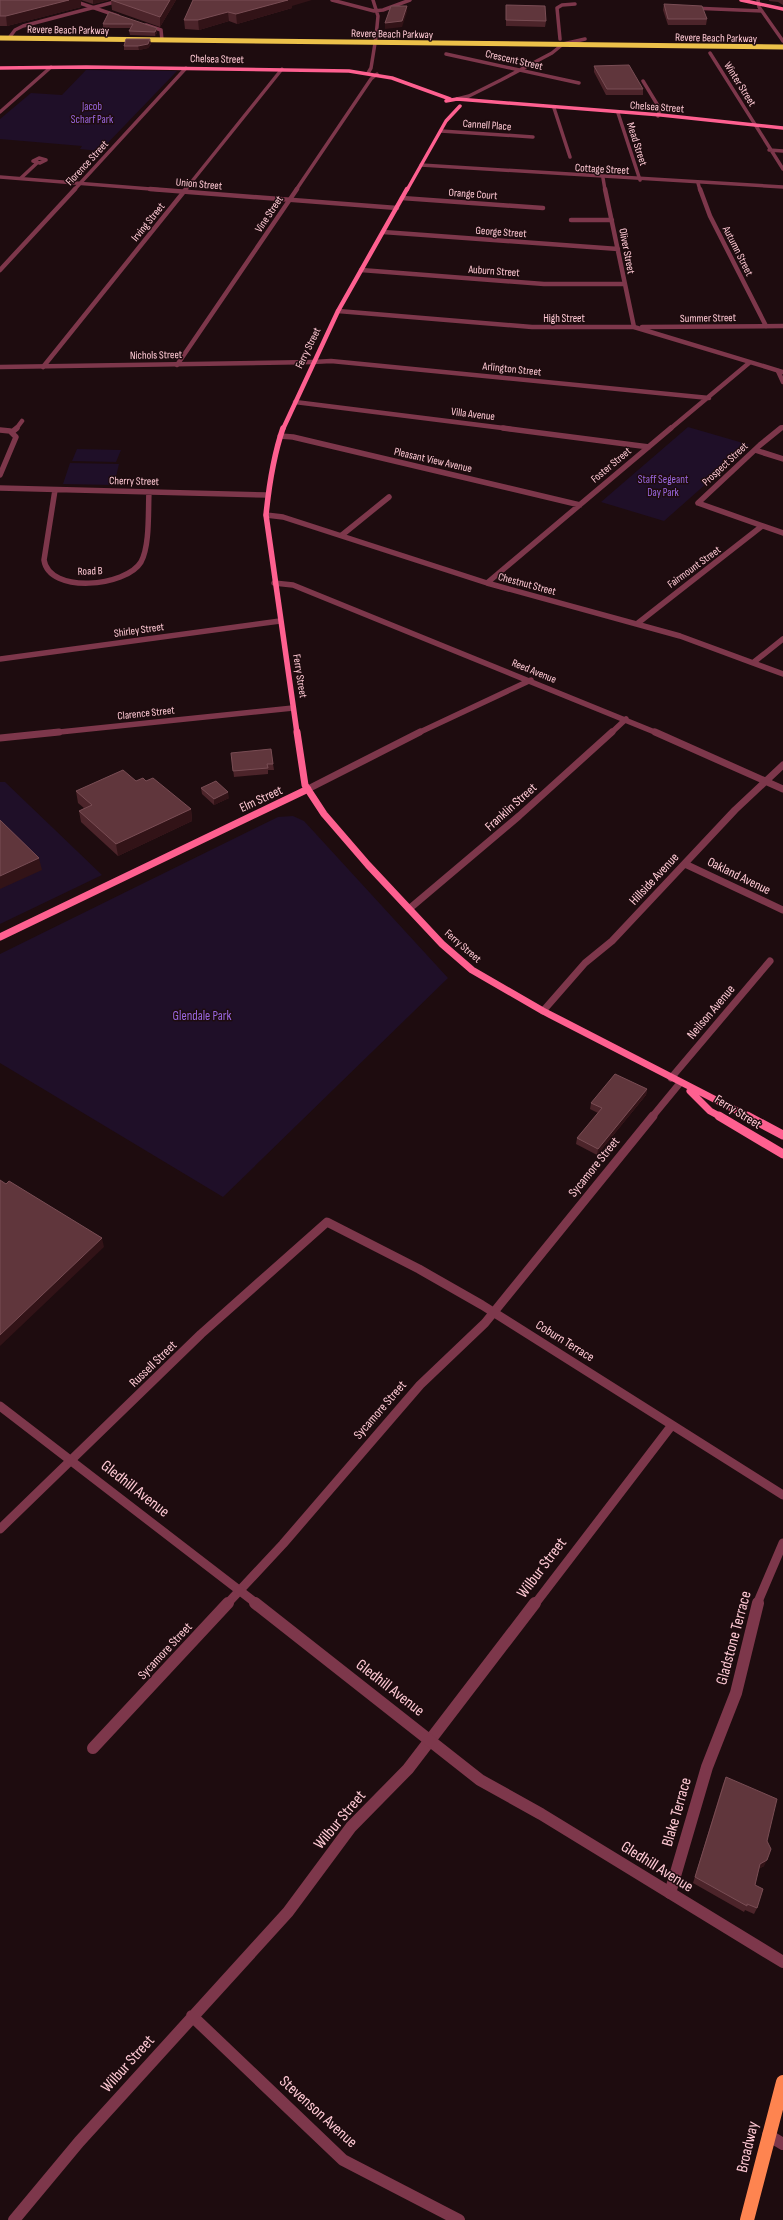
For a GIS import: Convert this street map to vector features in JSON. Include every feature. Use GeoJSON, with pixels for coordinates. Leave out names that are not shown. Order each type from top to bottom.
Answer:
{"type":"FeatureCollection","features":[{"type":"Feature","properties":{"kind":"highway","name":"Revere Beach Parkway"},"geometry":{"type":"LineString","coordinates":[[0,32],[783,41]]}},
{"type":"Feature","properties":{"kind":"highway","name":"Revere Beach Parkway"},"geometry":{"type":"LineString","coordinates":[[0,38],[783,47]]}},
{"type":"Feature","properties":{"kind":"main road"},"geometry":{"type":"LineString","coordinates":[[741,0],[758,2],[783,9]]}},
{"type":"Feature","properties":{"kind":"main road","name":"Chelsea Street"},"geometry":{"type":"LineString","coordinates":[[0,68],[282,69],[368,73],[405,82],[450,99],[783,128]]}},
{"type":"Feature","properties":{"kind":"main road","name":"Chelsea Street"},"geometry":{"type":"LineString","coordinates":[[430,92],[446,101]]}},
{"type":"Feature","properties":{"kind":"main road"},"geometry":{"type":"LineString","coordinates":[[450,99],[446,101],[445,104],[451,107],[466,104],[467,102],[464,100]]}},
{"type":"Feature","properties":{"kind":"main road","name":"Chelsea Street"},"geometry":{"type":"LineString","coordinates":[[466,104],[529,106]]}},
{"type":"Feature","properties":{"kind":"main road","name":"Ferry Street"},"geometry":{"type":"LineString","coordinates":[[460,106],[446,121],[338,311],[313,362],[280,436],[271,470],[267,494],[266,515],[274,583],[294,708],[300,757],[308,789],[324,814],[442,944],[467,966],[481,976],[543,1011],[683,1085],[747,1115],[783,1135]]}},
{"type":"Feature","properties":{"kind":"main road","name":"Ferry Street"},"geometry":{"type":"LineString","coordinates":[[446,121],[445,117],[451,107]]}},
{"type":"Feature","properties":{"kind":"main road","name":"Elm Street"},"geometry":{"type":"LineString","coordinates":[[0,937],[308,789]]}},
{"type":"Feature","properties":{"kind":"main road","name":"Ferry Street"},"geometry":{"type":"LineString","coordinates":[[683,1085],[710,1111],[783,1154]]}},
{"type":"Feature","properties":{"kind":"main road","name":"Broadway"},"geometry":{"type":"LineString","coordinates":[[747,2220],[783,2082]]}},
{"type":"Feature","properties":{"kind":"street"},"geometry":{"type":"LineString","coordinates":[[71,0],[122,17]]}},
{"type":"Feature","properties":{"kind":"street"},"geometry":{"type":"LineString","coordinates":[[9,38],[13,32],[22,26],[122,0]]}},
{"type":"Feature","properties":{"kind":"street"},"geometry":{"type":"LineString","coordinates":[[332,0],[364,10],[377,11],[410,0]]}},
{"type":"Feature","properties":{"kind":"street"},"geometry":{"type":"LineString","coordinates":[[368,73],[372,68],[378,18],[373,0]]}},
{"type":"Feature","properties":{"kind":"street"},"geometry":{"type":"LineString","coordinates":[[758,2],[762,11],[783,41]]}},
{"type":"Feature","properties":{"kind":"street"},"geometry":{"type":"LineString","coordinates":[[560,39],[557,9],[560,6],[575,4]]}},
{"type":"Feature","properties":{"kind":"street"},"geometry":{"type":"LineString","coordinates":[[690,8],[762,11]]}},
{"type":"Feature","properties":{"kind":"street"},"geometry":{"type":"LineString","coordinates":[[143,24],[159,30],[163,34],[162,40]]}},
{"type":"Feature","properties":{"kind":"street"},"geometry":{"type":"LineString","coordinates":[[457,99],[469,96],[520,70],[552,53],[561,45],[586,39]]}},
{"type":"Feature","properties":{"kind":"street","name":"Winter Street"},"geometry":{"type":"LineString","coordinates":[[710,53],[769,150],[783,170]]}},
{"type":"Feature","properties":{"kind":"street","name":"Crescent Street"},"geometry":{"type":"LineString","coordinates":[[446,54],[579,83]]}},
{"type":"Feature","properties":{"kind":"street"},"geometry":{"type":"LineString","coordinates":[[0,112],[51,67]]}},
{"type":"Feature","properties":{"kind":"street","name":"Florence Street"},"geometry":{"type":"LineString","coordinates":[[0,270],[186,68]]}},
{"type":"Feature","properties":{"kind":"street","name":"Irving Street"},"geometry":{"type":"LineString","coordinates":[[43,367],[282,69]]}},
{"type":"Feature","properties":{"kind":"street","name":"Vine Street"},"geometry":{"type":"LineString","coordinates":[[177,365],[371,79],[377,74]]}},
{"type":"Feature","properties":{"kind":"street"},"geometry":{"type":"LineString","coordinates":[[643,81],[660,108],[658,116]]}},
{"type":"Feature","properties":{"kind":"street"},"geometry":{"type":"LineString","coordinates":[[554,108],[570,157]]}},
{"type":"Feature","properties":{"kind":"street","name":"Mead Street"},"geometry":{"type":"LineString","coordinates":[[618,113],[640,180]]}},
{"type":"Feature","properties":{"kind":"street","name":"Cannell Place"},"geometry":{"type":"LineString","coordinates":[[441,130],[533,137]]}},
{"type":"Feature","properties":{"kind":"street"},"geometry":{"type":"LineString","coordinates":[[769,150],[783,151]]}},
{"type":"Feature","properties":{"kind":"street"},"geometry":{"type":"LineString","coordinates":[[22,178],[37,163]]}},
{"type":"Feature","properties":{"kind":"street","name":"Cottage Street"},"geometry":{"type":"LineString","coordinates":[[421,165],[603,178],[783,187]]}},
{"type":"Feature","properties":{"kind":"street","name":"Union Street"},"geometry":{"type":"LineString","coordinates":[[0,177],[397,208]]}},
{"type":"Feature","properties":{"kind":"street","name":"Oliver Street"},"geometry":{"type":"LineString","coordinates":[[603,178],[634,327]]}},
{"type":"Feature","properties":{"kind":"street","name":"Autumn Street"},"geometry":{"type":"LineString","coordinates":[[698,182],[710,216],[729,250],[766,326]]}},
{"type":"Feature","properties":{"kind":"street","name":"Orange Court"},"geometry":{"type":"LineString","coordinates":[[402,198],[543,208]]}},
{"type":"Feature","properties":{"kind":"street"},"geometry":{"type":"LineString","coordinates":[[571,220],[612,220]]}},
{"type":"Feature","properties":{"kind":"street","name":"George Street"},"geometry":{"type":"LineString","coordinates":[[383,232],[618,249]]}},
{"type":"Feature","properties":{"kind":"street","name":"Auburn Street"},"geometry":{"type":"LineString","coordinates":[[361,270],[544,284],[625,284]]}},
{"type":"Feature","properties":{"kind":"street","name":"High Street"},"geometry":{"type":"LineString","coordinates":[[338,311],[532,327],[634,327],[781,372]]}},
{"type":"Feature","properties":{"kind":"street","name":"Summer Street"},"geometry":{"type":"LineString","coordinates":[[634,327],[783,326]]}},
{"type":"Feature","properties":{"kind":"street","name":"Arlington Street"},"geometry":{"type":"LineString","coordinates":[[313,362],[331,361],[709,398]]}},
{"type":"Feature","properties":{"kind":"street","name":"Nichols Street"},"geometry":{"type":"LineString","coordinates":[[0,368],[313,362]]}},
{"type":"Feature","properties":{"kind":"street","name":"Foster Street"},"geometry":{"type":"LineString","coordinates":[[487,583],[749,363]]}},
{"type":"Feature","properties":{"kind":"street"},"geometry":{"type":"LineString","coordinates":[[781,372],[783,382]]}},
{"type":"Feature","properties":{"kind":"street","name":"Villa Avenue"},"geometry":{"type":"LineString","coordinates":[[295,402],[649,446]]}},
{"type":"Feature","properties":{"kind":"street"},"geometry":{"type":"LineString","coordinates":[[0,430],[12,432],[18,428],[22,421]]}},
{"type":"Feature","properties":{"kind":"street","name":"Prospect Street"},"geometry":{"type":"LineString","coordinates":[[783,427],[755,450],[698,503],[783,533]]}},
{"type":"Feature","properties":{"kind":"street"},"geometry":{"type":"LineString","coordinates":[[0,475],[16,438],[12,432]]}},
{"type":"Feature","properties":{"kind":"street","name":"Pleasant View Avenue"},"geometry":{"type":"LineString","coordinates":[[280,436],[293,437],[580,504]]}},
{"type":"Feature","properties":{"kind":"street"},"geometry":{"type":"LineString","coordinates":[[755,450],[783,459]]}},
{"type":"Feature","properties":{"kind":"street","name":"Cherry Street"},"geometry":{"type":"LineString","coordinates":[[0,488],[267,494]]}},
{"type":"Feature","properties":{"kind":"street","name":"Road B"},"geometry":{"type":"LineString","coordinates":[[55,490],[45,567],[56,577],[83,583],[117,579],[128,574],[140,565],[143,553],[149,492]]}},
{"type":"Feature","properties":{"kind":"street"},"geometry":{"type":"LineString","coordinates":[[342,535],[389,498]]}},
{"type":"Feature","properties":{"kind":"street","name":"Chestnut Street"},"geometry":{"type":"LineString","coordinates":[[266,515],[283,517],[342,535],[487,583],[638,623],[754,662],[783,674]]}},
{"type":"Feature","properties":{"kind":"street","name":"Fairmount Street"},"geometry":{"type":"LineString","coordinates":[[638,623],[762,526]]}},
{"type":"Feature","properties":{"kind":"street","name":"Reed Avenue"},"geometry":{"type":"LineString","coordinates":[[274,583],[293,584],[531,680],[626,719],[783,789]]}},
{"type":"Feature","properties":{"kind":"street","name":"Shirley Street"},"geometry":{"type":"LineString","coordinates":[[0,659],[280,621]]}},
{"type":"Feature","properties":{"kind":"street"},"geometry":{"type":"LineString","coordinates":[[754,662],[783,639]]}},
{"type":"Feature","properties":{"kind":"street","name":"Elm Street"},"geometry":{"type":"LineString","coordinates":[[308,789],[457,713],[531,680]]}},
{"type":"Feature","properties":{"kind":"street","name":"Clarence Street"},"geometry":{"type":"LineString","coordinates":[[0,738],[294,708]]}},
{"type":"Feature","properties":{"kind":"street","name":"Franklin Street"},"geometry":{"type":"LineString","coordinates":[[410,909],[500,834],[522,812],[626,719]]}},
{"type":"Feature","properties":{"kind":"street","name":"Hillside Avenue"},"geometry":{"type":"LineString","coordinates":[[543,1011],[585,963],[612,941],[735,810],[764,781],[783,765]]}},
{"type":"Feature","properties":{"kind":"street","name":"Oakland Avenue"},"geometry":{"type":"LineString","coordinates":[[685,864],[783,910]]}},
{"type":"Feature","properties":{"kind":"street","name":"Neilson Avenue"},"geometry":{"type":"LineString","coordinates":[[671,1078],[770,961]]}},
{"type":"Feature","properties":{"kind":"street","name":"Sycamore Street"},"geometry":{"type":"LineString","coordinates":[[93,1748],[240,1590],[420,1385],[483,1326],[683,1085]]}},
{"type":"Feature","properties":{"kind":"street","name":"Coburn Terrace"},"geometry":{"type":"LineString","coordinates":[[327,1222],[419,1269],[494,1312],[783,1494]]}},
{"type":"Feature","properties":{"kind":"street","name":"Russell Street"},"geometry":{"type":"LineString","coordinates":[[0,1529],[232,1306],[288,1254],[327,1222]]}},
{"type":"Feature","properties":{"kind":"street","name":"Gledhill Avenue"},"geometry":{"type":"LineString","coordinates":[[0,1406],[240,1590],[480,1780],[541,1814],[783,1962]]}},
{"type":"Feature","properties":{"kind":"street","name":"Wilbur Street"},"geometry":{"type":"LineString","coordinates":[[14,2220],[79,2142],[288,1912],[351,1827],[408,1769],[672,1425]]}},
{"type":"Feature","properties":{"kind":"street","name":"Gladstone Terrace"},"geometry":{"type":"LineString","coordinates":[[718,1743],[736,1693],[755,1610],[783,1543]]}},
{"type":"Feature","properties":{"kind":"street","name":"Blake Terrace"},"geometry":{"type":"LineString","coordinates":[[670,1892],[706,1767],[718,1743]]}},
{"type":"Feature","properties":{"kind":"street","name":"Stevenson Avenue"},"geometry":{"type":"LineString","coordinates":[[192,2016],[343,2160],[459,2220]]}},
{"type":"Feature","properties":{"kind":"street"},"geometry":{"type":"LineString","coordinates":[[768,2135],[783,2144]]}},
{"type":"Feature","properties":{"kind":"green space","name":"Jacob Scharf Park"},"geometry":{"type":"Polygon","coordinates":[[[86,70],[177,71],[100,151],[80,149],[82,146],[0,139],[0,119],[31,93],[62,95],[86,70]]]}},
{"type":"Feature","properties":{"kind":"green space","name":"Staff Segeant Day Park"},"geometry":{"type":"Polygon","coordinates":[[[688,427],[750,445],[664,521],[601,502],[688,427]]]}},
{"type":"Feature","properties":{"kind":"green space"},"geometry":{"type":"Polygon","coordinates":[[[77,449],[121,450],[116,462],[72,461],[77,449]]]}},
{"type":"Feature","properties":{"kind":"green space"},"geometry":{"type":"Polygon","coordinates":[[[70,463],[119,464],[114,485],[63,484],[70,463]]]}},
{"type":"Feature","properties":{"kind":"green space"},"geometry":{"type":"Polygon","coordinates":[[[0,782],[5,782],[102,875],[0,924],[0,782]]]}},
{"type":"Feature","properties":{"kind":"green space","name":"Glendale Park"},"geometry":{"type":"Polygon","coordinates":[[[293,816],[304,821],[448,978],[223,1197],[0,1063],[0,954],[278,817],[293,816]]]}},
{"type":"Feature","properties":{"kind":"building"},"geometry":{"type":"Polygon","coordinates":[[[0,0],[69,0],[6,16],[0,16],[0,0]]]}},
{"type":"Feature","properties":{"kind":"building"},"geometry":{"type":"Polygon","coordinates":[[[111,0],[170,0],[160,17],[111,0]]]}},
{"type":"Feature","properties":{"kind":"building"},"geometry":{"type":"Polygon","coordinates":[[[193,0],[288,0],[236,14],[228,12],[198,20],[184,20],[193,0]]]}},
{"type":"Feature","properties":{"kind":"building"},"geometry":{"type":"Polygon","coordinates":[[[664,4],[702,6],[707,19],[668,19],[664,4]]]}},
{"type":"Feature","properties":{"kind":"building"},"geometry":{"type":"Polygon","coordinates":[[[506,5],[545,6],[546,21],[506,20],[506,5]]]}},
{"type":"Feature","properties":{"kind":"building"},"geometry":{"type":"Polygon","coordinates":[[[391,6],[407,6],[402,21],[385,23],[391,6]]]}},
{"type":"Feature","properties":{"kind":"building"},"geometry":{"type":"Polygon","coordinates":[[[109,12],[157,28],[155,32],[129,31],[133,24],[103,24],[109,12]]]}},
{"type":"Feature","properties":{"kind":"building"},"geometry":{"type":"Polygon","coordinates":[[[126,39],[150,39],[148,44],[124,46],[126,39]]]}},
{"type":"Feature","properties":{"kind":"building"},"geometry":{"type":"Polygon","coordinates":[[[629,65],[643,89],[607,89],[594,66],[629,65]]]}},
{"type":"Feature","properties":{"kind":"building"},"geometry":{"type":"Polygon","coordinates":[[[271,749],[273,764],[267,764],[268,768],[233,771],[231,753],[271,749]]]}},
{"type":"Feature","properties":{"kind":"building"},"geometry":{"type":"Polygon","coordinates":[[[123,770],[136,781],[143,778],[146,781],[153,778],[191,809],[116,844],[79,811],[92,805],[76,791],[123,770]]]}},
{"type":"Feature","properties":{"kind":"building"},"geometry":{"type":"Polygon","coordinates":[[[216,781],[228,792],[214,799],[201,788],[216,781]]]}},
{"type":"Feature","properties":{"kind":"building"},"geometry":{"type":"Polygon","coordinates":[[[0,820],[39,858],[0,876],[0,820]]]}},
{"type":"Feature","properties":{"kind":"building"},"geometry":{"type":"Polygon","coordinates":[[[615,1074],[647,1089],[598,1149],[577,1138],[602,1108],[591,1103],[615,1074]]]}},
{"type":"Feature","properties":{"kind":"building"},"geometry":{"type":"Polygon","coordinates":[[[0,1180],[6,1184],[9,1181],[102,1238],[0,1335],[0,1180]]]}},
{"type":"Feature","properties":{"kind":"building"},"geometry":{"type":"Polygon","coordinates":[[[726,1777],[777,1799],[767,1841],[771,1849],[767,1860],[760,1864],[755,1885],[763,1889],[757,1908],[747,1904],[747,1906],[695,1877],[726,1777]]]}}]}
